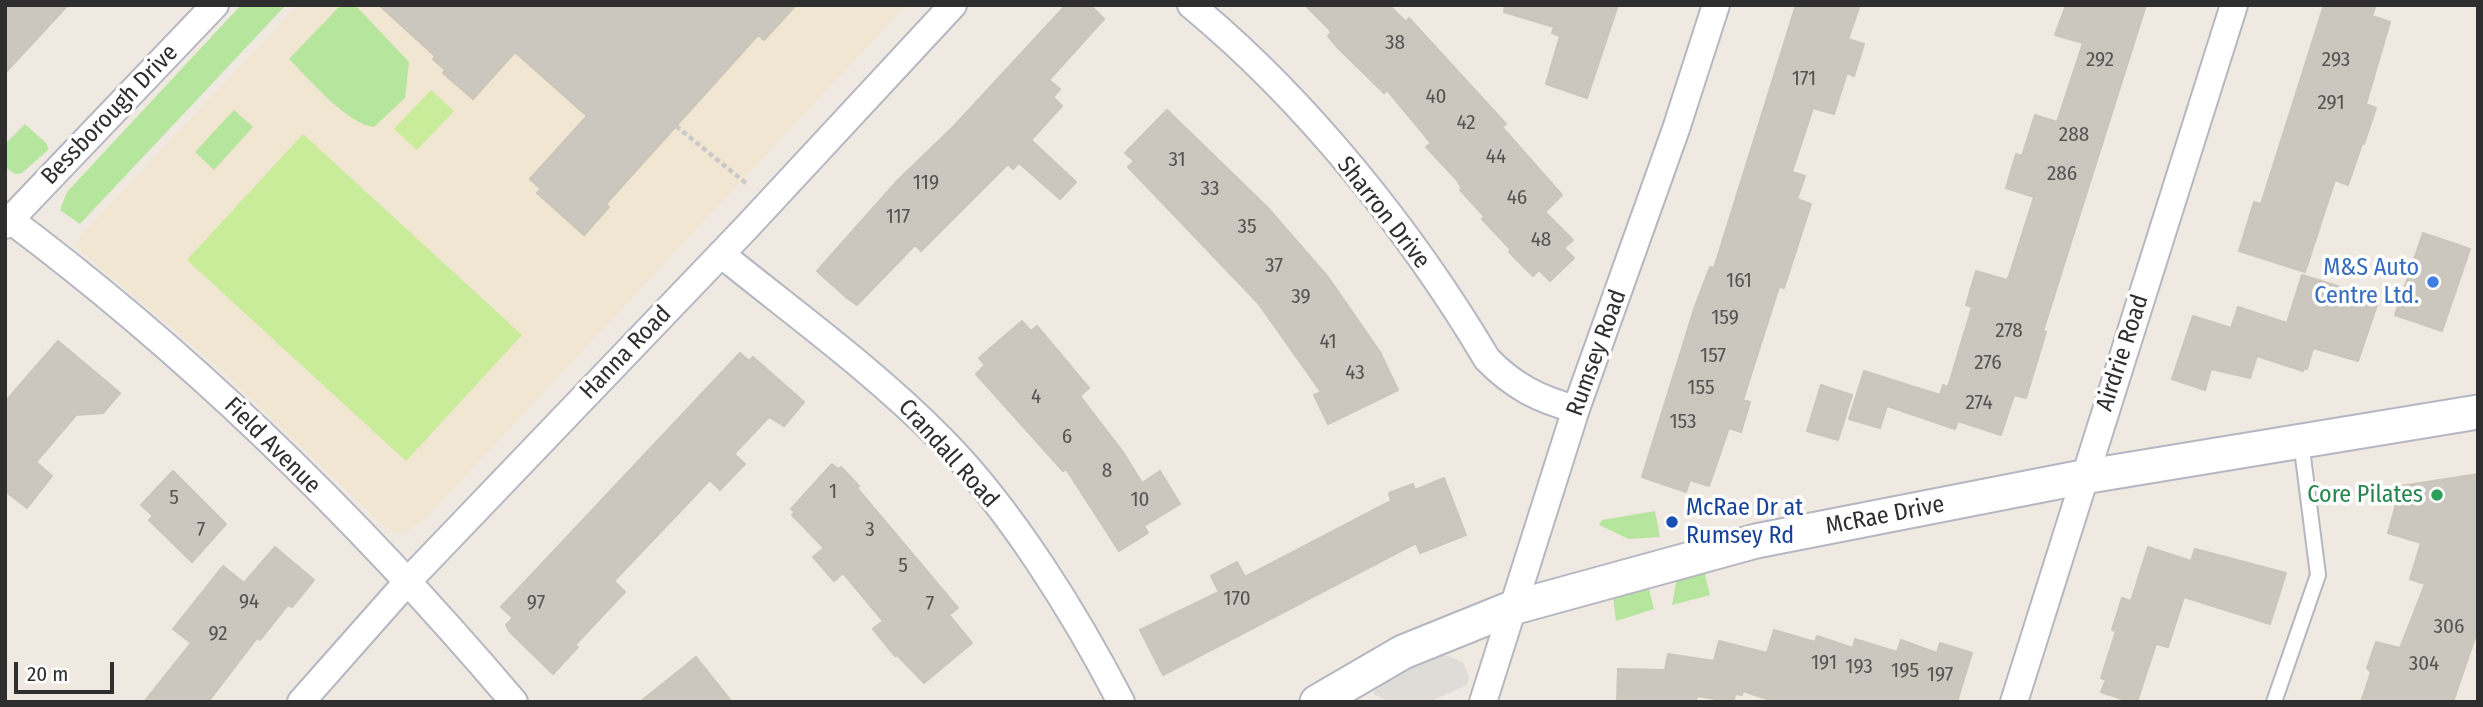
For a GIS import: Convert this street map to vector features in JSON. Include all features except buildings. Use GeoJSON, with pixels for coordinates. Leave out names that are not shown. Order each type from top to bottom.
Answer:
{"type":"FeatureCollection","features":[{"type":"Feature","properties":{"kind":"street","name":"Bessborough Drive"},"geometry":{"type":"LineString","coordinates":[[7,220],[215,5]]}},
{"type":"Feature","properties":{"kind":"street","name":"Hanna Road"},"geometry":{"type":"LineString","coordinates":[[301,702],[408,580],[721,254],[953,5]]}},
{"type":"Feature","properties":{"kind":"street","name":"Sharron Drive"},"geometry":{"type":"LineString","coordinates":[[1191,5],[1303,114],[1353,171],[1401,231],[1487,359],[1503,375],[1538,397],[1576,408]]}},
{"type":"Feature","properties":{"kind":"street","name":"Rumsey Road"},"geometry":{"type":"LineString","coordinates":[[1483,702],[1576,408],[1676,129],[1716,5]]}},
{"type":"Feature","properties":{"kind":"street","name":"Airdrie Road"},"geometry":{"type":"LineString","coordinates":[[2014,702],[2234,5]]}},
{"type":"Feature","properties":{"kind":"street","name":"Field Avenue"},"geometry":{"type":"LineString","coordinates":[[7,220],[203,378],[408,580],[514,702]]}},
{"type":"Feature","properties":{"kind":"street","name":"Crandall Road"},"geometry":{"type":"LineString","coordinates":[[721,254],[897,397],[943,440],[982,485],[1052,582],[1121,702]]}},
{"type":"Feature","properties":{"kind":"street","name":"McRae Drive"},"geometry":{"type":"LineString","coordinates":[[1317,702],[1403,652],[1512,608],[1756,541],[2083,477],[2478,412]]}},
{"type":"Feature","properties":{"kind":"lane"},"geometry":{"type":"LineString","coordinates":[[2274,702],[2318,575],[2301,441]]}},
{"type":"Feature","properties":{"kind":"path"},"geometry":{"type":"LineString","coordinates":[[676,126],[747,184]]}},
{"type":"Feature","properties":{"kind":"shaded area"},"geometry":{"type":"Polygon","coordinates":[[[298,5],[906,5],[425,519],[401,535],[385,527],[217,366],[77,248],[80,236],[298,5]]]}},
{"type":"Feature","properties":{"kind":"shaded area"},"geometry":{"type":"Polygon","coordinates":[[[1442,654],[1463,662],[1469,677],[1467,685],[1429,702],[1389,702],[1373,694],[1378,682],[1442,654]]]}},
{"type":"Feature","properties":{"kind":"green space"},"geometry":{"type":"Polygon","coordinates":[[[241,5],[286,5],[80,224],[60,210],[67,192],[241,5]]]}},
{"type":"Feature","properties":{"kind":"green space"},"geometry":{"type":"Polygon","coordinates":[[[341,5],[355,5],[409,62],[405,98],[374,127],[341,110],[289,59],[341,5]]]}},
{"type":"Feature","properties":{"kind":"green space"},"geometry":{"type":"Polygon","coordinates":[[[431,90],[454,111],[417,150],[394,129],[431,90]]]}},
{"type":"Feature","properties":{"kind":"green space"},"geometry":{"type":"Polygon","coordinates":[[[234,110],[253,127],[214,170],[195,152],[234,110]]]}},
{"type":"Feature","properties":{"kind":"green space"},"geometry":{"type":"Polygon","coordinates":[[[25,124],[47,144],[48,150],[22,173],[15,174],[5,167],[5,144],[25,124]]]}},
{"type":"Feature","properties":{"kind":"green space"},"geometry":{"type":"Polygon","coordinates":[[[303,134],[522,335],[406,461],[187,260],[303,134]]]}},
{"type":"Feature","properties":{"kind":"green space"},"geometry":{"type":"Polygon","coordinates":[[[1655,511],[1660,537],[1629,539],[1599,525],[1602,520],[1655,511]]]}},
{"type":"Feature","properties":{"kind":"green space"},"geometry":{"type":"Polygon","coordinates":[[[1704,570],[1710,595],[1672,605],[1677,577],[1704,570]]]}},
{"type":"Feature","properties":{"kind":"green space"},"geometry":{"type":"Polygon","coordinates":[[[1648,585],[1654,609],[1616,621],[1613,595],[1648,585]]]}},
{"type":"Feature","properties":{"kind":"place","name":"M&S Auto Centre Ltd."},"geometry":{"type":"Point","coordinates":[2433,282]}},
{"type":"Feature","properties":{"kind":"place","name":"Core Pilates"},"geometry":{"type":"Point","coordinates":[2437,495]}},
{"type":"Feature","properties":{"kind":"place","name":"McRae Dr at Rumsey Rd"},"geometry":{"type":"Point","coordinates":[1672,522]}}]}
